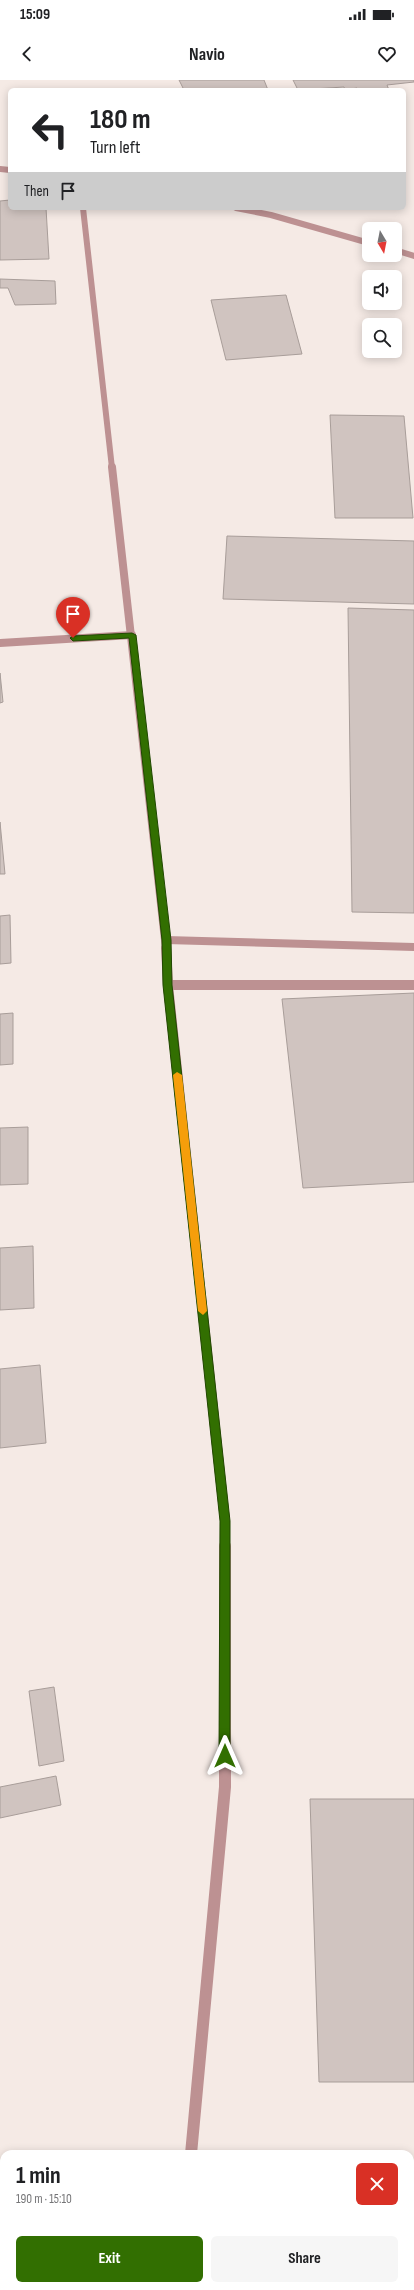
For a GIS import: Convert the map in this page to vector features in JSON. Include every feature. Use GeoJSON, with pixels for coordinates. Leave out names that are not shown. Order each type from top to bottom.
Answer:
{"type":"FeatureCollection","features":[{"type":"Feature","properties":{"kind":"street"},"geometry":{"type":"LineString","coordinates":[[83,210],[166,940],[168,985],[225,1521],[225,1787],[191,2150]]}},
{"type":"Feature","properties":{"kind":"street"},"geometry":{"type":"LineString","coordinates":[[246,210],[271,215],[362,241]]}},
{"type":"Feature","properties":{"kind":"street"},"geometry":{"type":"LineString","coordinates":[[402,252],[414,256]]}},
{"type":"Feature","properties":{"kind":"street"},"geometry":{"type":"LineString","coordinates":[[0,643],[132,635]]}},
{"type":"Feature","properties":{"kind":"street"},"geometry":{"type":"LineString","coordinates":[[166,940],[414,948]]}},
{"type":"Feature","properties":{"kind":"street"},"geometry":{"type":"LineString","coordinates":[[168,985],[414,986]]}},
{"type":"Feature","properties":{"kind":"building"},"geometry":{"type":"Polygon","coordinates":[[[179,80],[264,80],[267,88],[183,88],[179,80]]]}},
{"type":"Feature","properties":{"kind":"building"},"geometry":{"type":"Polygon","coordinates":[[[293,80],[414,80],[414,82],[387,85],[388,88],[297,88],[293,80]]]}},
{"type":"Feature","properties":{"kind":"building"},"geometry":{"type":"Polygon","coordinates":[[[8,200],[8,210],[46,210],[49,259],[0,260],[0,201],[8,200]]]}},
{"type":"Feature","properties":{"kind":"building"},"geometry":{"type":"Polygon","coordinates":[[[0,279],[55,281],[56,304],[15,305],[8,288],[0,288],[0,279]]]}},
{"type":"Feature","properties":{"kind":"building"},"geometry":{"type":"Polygon","coordinates":[[[286,295],[302,354],[226,360],[211,300],[286,295]]]}},
{"type":"Feature","properties":{"kind":"building"},"geometry":{"type":"Polygon","coordinates":[[[330,415],[404,416],[413,518],[335,518],[330,415]]]}},
{"type":"Feature","properties":{"kind":"building"},"geometry":{"type":"Polygon","coordinates":[[[227,536],[414,541],[414,604],[223,599],[227,536]]]}},
{"type":"Feature","properties":{"kind":"building"},"geometry":{"type":"Polygon","coordinates":[[[348,608],[414,610],[414,913],[352,912],[348,608]]]}},
{"type":"Feature","properties":{"kind":"building"},"geometry":{"type":"Polygon","coordinates":[[[0,673],[3,702],[0,703],[0,673]]]}},
{"type":"Feature","properties":{"kind":"building"},"geometry":{"type":"Polygon","coordinates":[[[0,822],[5,874],[0,874],[0,822]]]}},
{"type":"Feature","properties":{"kind":"building"},"geometry":{"type":"Polygon","coordinates":[[[10,915],[11,963],[0,964],[0,916],[10,915]]]}},
{"type":"Feature","properties":{"kind":"building"},"geometry":{"type":"Polygon","coordinates":[[[414,993],[414,1182],[303,1188],[282,999],[414,993]]]}},
{"type":"Feature","properties":{"kind":"building"},"geometry":{"type":"Polygon","coordinates":[[[13,1013],[13,1064],[0,1065],[0,1014],[13,1013]]]}},
{"type":"Feature","properties":{"kind":"building"},"geometry":{"type":"Polygon","coordinates":[[[28,1127],[28,1184],[0,1185],[0,1128],[28,1127]]]}},
{"type":"Feature","properties":{"kind":"building"},"geometry":{"type":"Polygon","coordinates":[[[33,1246],[34,1308],[0,1310],[0,1248],[33,1246]]]}},
{"type":"Feature","properties":{"kind":"building"},"geometry":{"type":"Polygon","coordinates":[[[40,1365],[46,1443],[0,1448],[0,1369],[40,1365]]]}},
{"type":"Feature","properties":{"kind":"building"},"geometry":{"type":"Polygon","coordinates":[[[54,1687],[64,1761],[39,1766],[29,1691],[54,1687]]]}},
{"type":"Feature","properties":{"kind":"building"},"geometry":{"type":"Polygon","coordinates":[[[56,1776],[61,1805],[0,1818],[0,1787],[56,1776]]]}},
{"type":"Feature","properties":{"kind":"building"},"geometry":{"type":"Polygon","coordinates":[[[310,1799],[414,1799],[414,2082],[319,2082],[310,1799]]]}},
{"type":"Feature","properties":{"kind":"slow traffic"},"geometry":{"type":"LineString","coordinates":[[177,1075],[203,1311]]}},
{"type":"Feature","properties":{"kind":"route"},"geometry":{"type":"LineString","coordinates":[[73,638],[132,635],[166,940],[168,985],[225,1521],[225,1756]]}}]}
